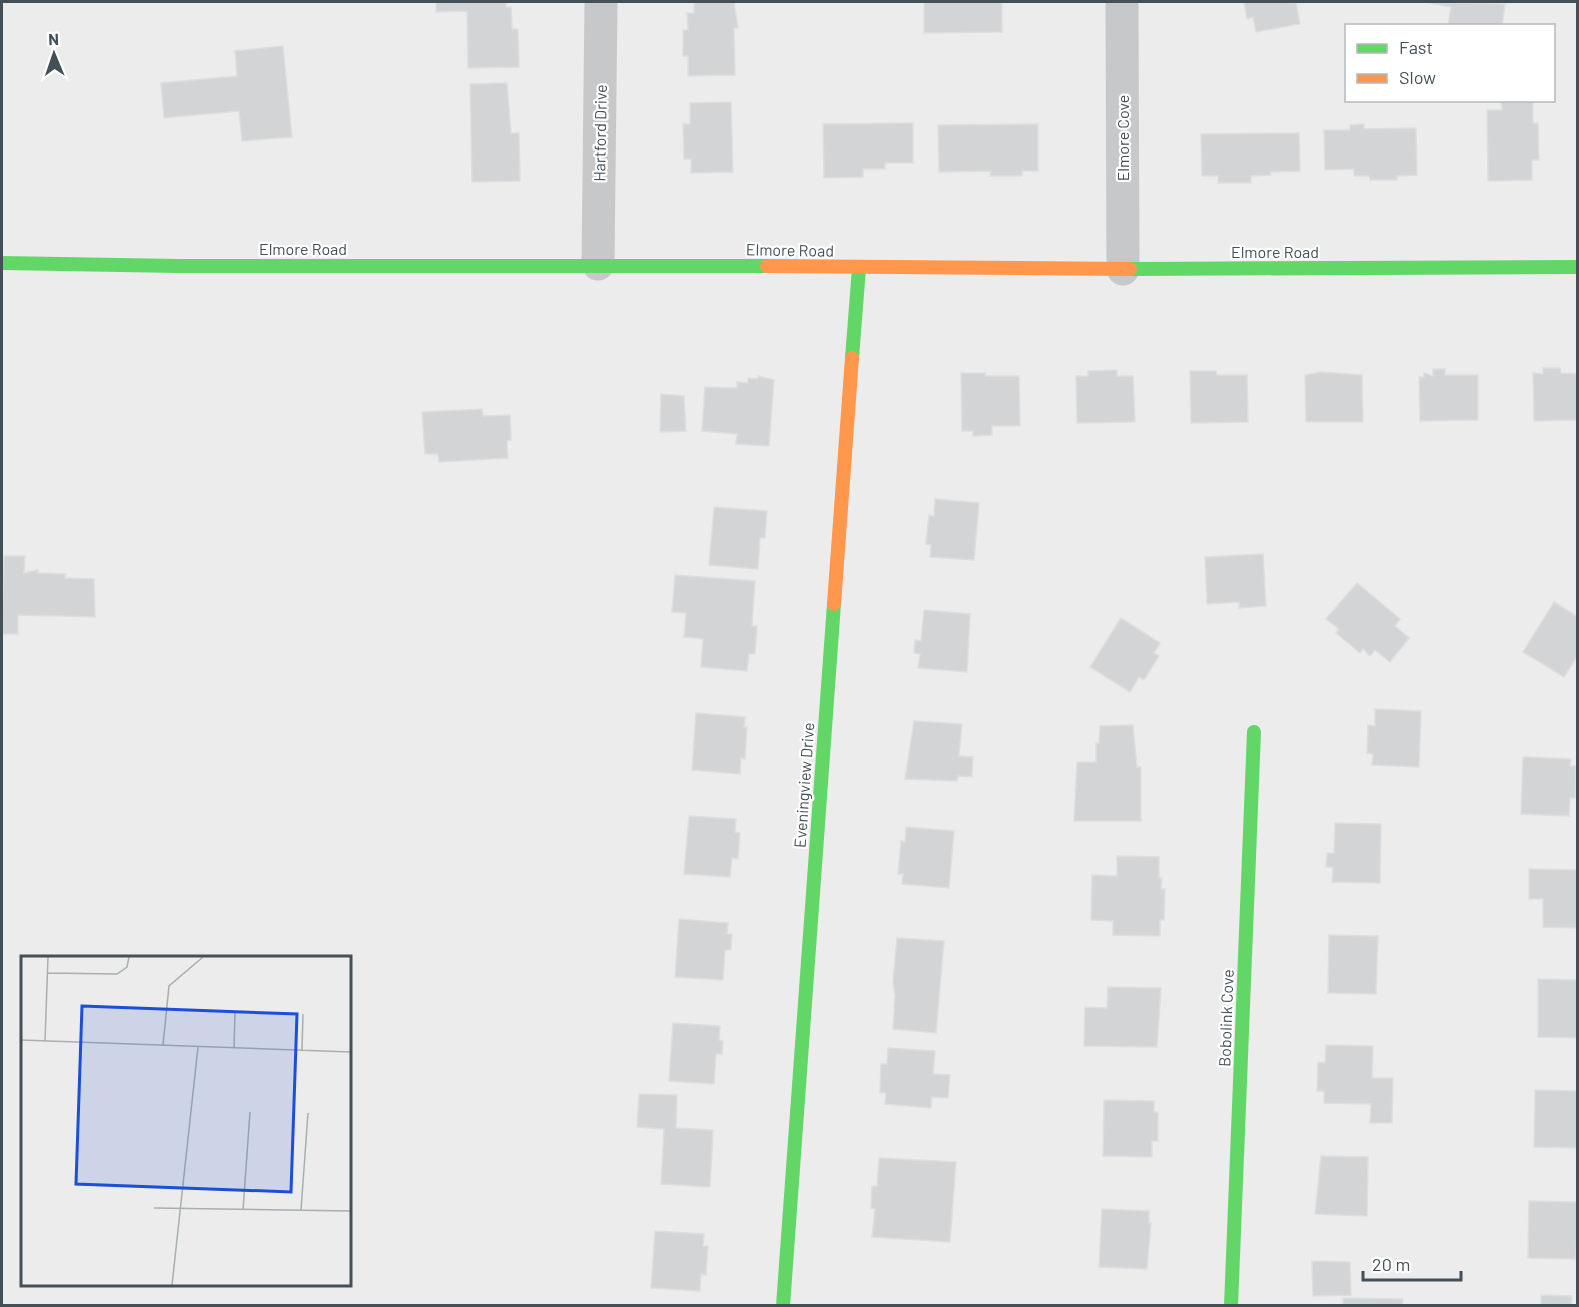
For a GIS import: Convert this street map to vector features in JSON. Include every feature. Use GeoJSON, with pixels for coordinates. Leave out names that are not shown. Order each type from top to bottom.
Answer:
{"type":"FeatureCollection","features":[{"type":"Feature","properties":{"kind":"street","name":"Hartford Drive"},"geometry":{"type":"LineString","coordinates":[[598,264],[602,2]]}},
{"type":"Feature","properties":{"kind":"street","name":"Elmore Cove"},"geometry":{"type":"LineString","coordinates":[[1122,6],[1123,269]]}},
{"type":"Feature","properties":{"kind":"street","name":"Elmore Road"},"geometry":{"type":"LineString","coordinates":[[2,264],[191,266],[598,264],[1123,269],[1578,267]]}},
{"type":"Feature","properties":{"kind":"street","name":"Eveningview Drive"},"geometry":{"type":"LineString","coordinates":[[783,1305],[859,268]]}},
{"type":"Feature","properties":{"kind":"street","name":"Bobolink Cove"},"geometry":{"type":"LineString","coordinates":[[1231,1305],[1254,732]]}},
{"type":"Feature","properties":{"kind":"building"},"geometry":{"type":"Polygon","coordinates":[[[436,2],[506,2],[506,7],[511,7],[512,29],[518,29],[519,67],[468,68],[467,11],[436,12],[436,2]]]}},
{"type":"Feature","properties":{"kind":"building"},"geometry":{"type":"Polygon","coordinates":[[[694,2],[734,2],[738,28],[734,28],[735,75],[688,76],[688,56],[683,56],[683,30],[688,30],[687,13],[694,13],[694,2]]]}},
{"type":"Feature","properties":{"kind":"building"},"geometry":{"type":"Polygon","coordinates":[[[924,2],[1002,2],[1002,32],[924,33],[924,2]]]}},
{"type":"Feature","properties":{"kind":"building"},"geometry":{"type":"Polygon","coordinates":[[[1244,2],[1296,2],[1300,24],[1256,32],[1253,17],[1247,19],[1244,2]]]}},
{"type":"Feature","properties":{"kind":"building"},"geometry":{"type":"Polygon","coordinates":[[[1426,2],[1505,4],[1502,24],[1448,24],[1451,7],[1426,2]]]}},
{"type":"Feature","properties":{"kind":"building"},"geometry":{"type":"Polygon","coordinates":[[[283,46],[292,137],[242,141],[239,111],[164,118],[161,83],[237,76],[235,51],[283,46]]]}},
{"type":"Feature","properties":{"kind":"building"},"geometry":{"type":"Polygon","coordinates":[[[507,83],[511,133],[519,133],[520,181],[472,182],[470,84],[507,83]]]}},
{"type":"Feature","properties":{"kind":"building"},"geometry":{"type":"Polygon","coordinates":[[[731,102],[733,172],[691,173],[691,159],[684,159],[683,124],[690,124],[690,103],[731,102]]]}},
{"type":"Feature","properties":{"kind":"building"},"geometry":{"type":"Polygon","coordinates":[[[1501,102],[1533,102],[1533,123],[1538,123],[1539,160],[1532,160],[1532,180],[1488,181],[1487,110],[1502,110],[1501,102]]]}},
{"type":"Feature","properties":{"kind":"building"},"geometry":{"type":"Polygon","coordinates":[[[913,123],[913,163],[885,163],[885,169],[863,169],[863,177],[824,178],[823,124],[913,123]]]}},
{"type":"Feature","properties":{"kind":"building"},"geometry":{"type":"Polygon","coordinates":[[[1038,124],[1038,171],[1022,171],[1022,176],[990,176],[991,171],[939,172],[938,125],[1038,124]]]}},
{"type":"Feature","properties":{"kind":"building"},"geometry":{"type":"Polygon","coordinates":[[[1364,124],[1364,129],[1416,128],[1417,175],[1397,176],[1397,180],[1370,180],[1369,176],[1354,176],[1354,169],[1325,170],[1324,130],[1350,130],[1350,125],[1364,124]]]}},
{"type":"Feature","properties":{"kind":"building"},"geometry":{"type":"Polygon","coordinates":[[[1299,133],[1300,171],[1270,172],[1271,175],[1251,176],[1251,183],[1218,183],[1218,176],[1202,176],[1201,134],[1299,133]]]}},
{"type":"Feature","properties":{"kind":"building"},"geometry":{"type":"Polygon","coordinates":[[[1543,368],[1560,368],[1561,373],[1578,374],[1578,420],[1534,421],[1533,373],[1543,374],[1543,368]]]}},
{"type":"Feature","properties":{"kind":"building"},"geometry":{"type":"Polygon","coordinates":[[[1433,369],[1445,369],[1445,375],[1478,375],[1478,420],[1420,421],[1419,377],[1424,377],[1424,373],[1433,376],[1433,369]]]}},
{"type":"Feature","properties":{"kind":"building"},"geometry":{"type":"Polygon","coordinates":[[[1117,370],[1117,376],[1133,376],[1135,422],[1077,423],[1076,376],[1088,376],[1088,371],[1117,370]]]}},
{"type":"Feature","properties":{"kind":"building"},"geometry":{"type":"Polygon","coordinates":[[[1190,371],[1216,371],[1217,375],[1247,375],[1248,422],[1191,423],[1190,371]]]}},
{"type":"Feature","properties":{"kind":"building"},"geometry":{"type":"Polygon","coordinates":[[[1321,372],[1362,375],[1363,422],[1306,422],[1305,375],[1321,372]]]}},
{"type":"Feature","properties":{"kind":"building"},"geometry":{"type":"Polygon","coordinates":[[[961,373],[1019,376],[1020,426],[992,426],[992,435],[973,436],[973,431],[962,431],[961,373]]]}},
{"type":"Feature","properties":{"kind":"building"},"geometry":{"type":"Polygon","coordinates":[[[758,376],[774,380],[769,446],[736,444],[737,434],[702,431],[705,387],[737,388],[737,382],[748,383],[748,378],[758,379],[758,376]]]}},
{"type":"Feature","properties":{"kind":"building"},"geometry":{"type":"Polygon","coordinates":[[[661,394],[684,396],[686,431],[660,432],[661,394]]]}},
{"type":"Feature","properties":{"kind":"building"},"geometry":{"type":"Polygon","coordinates":[[[482,409],[483,416],[510,415],[511,440],[507,441],[508,458],[439,462],[438,454],[425,454],[422,412],[482,409]]]}},
{"type":"Feature","properties":{"kind":"building"},"geometry":{"type":"Polygon","coordinates":[[[935,499],[979,503],[974,560],[930,557],[931,545],[926,544],[929,515],[934,516],[935,499]]]}},
{"type":"Feature","properties":{"kind":"building"},"geometry":{"type":"Polygon","coordinates":[[[714,507],[767,511],[765,538],[760,538],[758,569],[709,565],[714,507]]]}},
{"type":"Feature","properties":{"kind":"building"},"geometry":{"type":"Polygon","coordinates":[[[1263,554],[1266,606],[1239,608],[1239,602],[1207,604],[1205,557],[1263,554]]]}},
{"type":"Feature","properties":{"kind":"building"},"geometry":{"type":"Polygon","coordinates":[[[4,556],[25,556],[24,573],[38,570],[38,573],[66,574],[65,578],[94,579],[95,617],[18,615],[18,634],[2,634],[4,556]]]}},
{"type":"Feature","properties":{"kind":"building"},"geometry":{"type":"Polygon","coordinates":[[[675,575],[755,581],[752,626],[757,626],[755,654],[749,654],[747,671],[701,667],[703,639],[684,637],[686,613],[672,612],[675,575]]]}},
{"type":"Feature","properties":{"kind":"building"},"geometry":{"type":"Polygon","coordinates":[[[1357,583],[1400,619],[1395,626],[1409,638],[1390,662],[1375,650],[1370,656],[1363,649],[1360,653],[1336,633],[1339,629],[1326,619],[1357,583]]]}},
{"type":"Feature","properties":{"kind":"building"},"geometry":{"type":"Polygon","coordinates":[[[1554,602],[1578,617],[1578,655],[1564,677],[1523,652],[1554,602]]]}},
{"type":"Feature","properties":{"kind":"building"},"geometry":{"type":"Polygon","coordinates":[[[924,610],[970,614],[967,672],[918,668],[920,654],[914,653],[915,640],[921,641],[924,610]]]}},
{"type":"Feature","properties":{"kind":"building"},"geometry":{"type":"Polygon","coordinates":[[[1121,618],[1160,643],[1154,653],[1159,656],[1144,680],[1139,677],[1130,692],[1090,667],[1121,618]]]}},
{"type":"Feature","properties":{"kind":"building"},"geometry":{"type":"Polygon","coordinates":[[[1375,709],[1421,711],[1419,767],[1372,765],[1373,754],[1367,753],[1368,725],[1375,726],[1375,709]]]}},
{"type":"Feature","properties":{"kind":"building"},"geometry":{"type":"Polygon","coordinates":[[[696,713],[745,717],[744,727],[747,727],[745,759],[741,758],[740,774],[692,770],[696,713]]]}},
{"type":"Feature","properties":{"kind":"building"},"geometry":{"type":"Polygon","coordinates":[[[914,721],[962,724],[959,756],[973,757],[972,777],[958,776],[957,781],[905,779],[914,721]]]}},
{"type":"Feature","properties":{"kind":"building"},"geometry":{"type":"Polygon","coordinates":[[[1133,725],[1137,767],[1141,767],[1141,821],[1074,821],[1077,762],[1096,762],[1096,743],[1099,743],[1100,726],[1133,725]]]}},
{"type":"Feature","properties":{"kind":"building"},"geometry":{"type":"Polygon","coordinates":[[[1523,757],[1571,759],[1570,766],[1576,766],[1575,798],[1570,798],[1569,816],[1521,814],[1523,757]]]}},
{"type":"Feature","properties":{"kind":"building"},"geometry":{"type":"Polygon","coordinates":[[[689,816],[736,819],[735,832],[740,833],[738,859],[732,858],[730,877],[684,874],[689,816]]]}},
{"type":"Feature","properties":{"kind":"building"},"geometry":{"type":"Polygon","coordinates":[[[1335,823],[1381,824],[1380,883],[1332,882],[1333,867],[1326,867],[1327,853],[1334,853],[1335,823]]]}},
{"type":"Feature","properties":{"kind":"building"},"geometry":{"type":"Polygon","coordinates":[[[906,827],[954,831],[949,888],[902,884],[903,874],[898,874],[901,841],[905,842],[906,827]]]}},
{"type":"Feature","properties":{"kind":"building"},"geometry":{"type":"Polygon","coordinates":[[[1117,856],[1159,857],[1161,889],[1165,889],[1164,920],[1160,920],[1160,936],[1113,935],[1113,921],[1091,920],[1092,875],[1117,876],[1117,856]]]}},
{"type":"Feature","properties":{"kind":"building"},"geometry":{"type":"Polygon","coordinates":[[[1529,869],[1578,870],[1578,928],[1543,927],[1543,899],[1529,899],[1529,869]]]}},
{"type":"Feature","properties":{"kind":"building"},"geometry":{"type":"Polygon","coordinates":[[[679,919],[728,923],[727,934],[732,934],[731,950],[725,950],[723,980],[675,977],[679,919]]]}},
{"type":"Feature","properties":{"kind":"building"},"geometry":{"type":"Polygon","coordinates":[[[1329,935],[1378,936],[1376,994],[1328,993],[1329,935]]]}},
{"type":"Feature","properties":{"kind":"building"},"geometry":{"type":"Polygon","coordinates":[[[897,938],[944,941],[936,1033],[893,1029],[895,995],[893,982],[897,938]]]}},
{"type":"Feature","properties":{"kind":"building"},"geometry":{"type":"Polygon","coordinates":[[[1538,979],[1578,980],[1578,1038],[1538,1037],[1538,979]]]}},
{"type":"Feature","properties":{"kind":"building"},"geometry":{"type":"Polygon","coordinates":[[[1108,987],[1161,988],[1157,1047],[1084,1046],[1085,1007],[1107,1008],[1108,987]]]}},
{"type":"Feature","properties":{"kind":"building"},"geometry":{"type":"Polygon","coordinates":[[[673,1023],[720,1026],[719,1040],[723,1041],[722,1054],[716,1054],[714,1084],[669,1081],[673,1023]]]}},
{"type":"Feature","properties":{"kind":"building"},"geometry":{"type":"Polygon","coordinates":[[[1326,1045],[1373,1046],[1372,1078],[1393,1078],[1392,1123],[1370,1123],[1371,1104],[1324,1103],[1324,1091],[1317,1091],[1318,1062],[1325,1063],[1326,1045]]]}},
{"type":"Feature","properties":{"kind":"building"},"geometry":{"type":"Polygon","coordinates":[[[888,1048],[935,1051],[933,1074],[950,1075],[948,1098],[932,1097],[931,1108],[885,1104],[886,1093],[880,1093],[881,1064],[887,1064],[888,1048]]]}},
{"type":"Feature","properties":{"kind":"building"},"geometry":{"type":"Polygon","coordinates":[[[1535,1090],[1578,1091],[1578,1148],[1534,1147],[1535,1090]]]}},
{"type":"Feature","properties":{"kind":"building"},"geometry":{"type":"Polygon","coordinates":[[[639,1094],[677,1095],[676,1128],[713,1130],[710,1187],[661,1184],[664,1129],[637,1127],[639,1094]]]}},
{"type":"Feature","properties":{"kind":"building"},"geometry":{"type":"Polygon","coordinates":[[[1104,1100],[1154,1101],[1154,1112],[1158,1112],[1158,1141],[1152,1141],[1152,1157],[1103,1156],[1104,1100]]]}},
{"type":"Feature","properties":{"kind":"building"},"geometry":{"type":"Polygon","coordinates":[[[1321,1156],[1368,1157],[1367,1216],[1315,1214],[1321,1156]]]}},
{"type":"Feature","properties":{"kind":"building"},"geometry":{"type":"Polygon","coordinates":[[[879,1158],[956,1162],[950,1242],[872,1237],[875,1209],[871,1208],[872,1186],[877,1186],[879,1158]]]}},
{"type":"Feature","properties":{"kind":"building"},"geometry":{"type":"Polygon","coordinates":[[[1529,1201],[1578,1202],[1576,1259],[1528,1258],[1529,1201]]]}},
{"type":"Feature","properties":{"kind":"building"},"geometry":{"type":"Polygon","coordinates":[[[1102,1209],[1149,1211],[1149,1223],[1151,1223],[1147,1269],[1099,1267],[1102,1209]]]}},
{"type":"Feature","properties":{"kind":"building"},"geometry":{"type":"Polygon","coordinates":[[[655,1231],[704,1234],[703,1246],[708,1246],[706,1275],[701,1274],[700,1291],[651,1288],[655,1231]]]}},
{"type":"Feature","properties":{"kind":"building"},"geometry":{"type":"Polygon","coordinates":[[[1312,1261],[1350,1262],[1351,1295],[1313,1296],[1312,1261]]]}},
{"type":"Feature","properties":{"kind":"building"},"geometry":{"type":"Polygon","coordinates":[[[1541,1295],[1572,1296],[1571,1306],[1541,1306],[1541,1295]]]}},
{"type":"Feature","properties":{"kind":"building"},"geometry":{"type":"Polygon","coordinates":[[[1343,1298],[1403,1299],[1402,1306],[1343,1306],[1343,1298]]]}},
{"type":"Feature","properties":{"kind":"traffic: fast"},"geometry":{"type":"LineString","coordinates":[[2,263],[179,266],[767,266]]}},
{"type":"Feature","properties":{"kind":"traffic: fast"},"geometry":{"type":"LineString","coordinates":[[1130,269],[1578,267]]}},
{"type":"Feature","properties":{"kind":"traffic: fast"},"geometry":{"type":"LineString","coordinates":[[852,358],[859,268]]}},
{"type":"Feature","properties":{"kind":"traffic: fast"},"geometry":{"type":"LineString","coordinates":[[783,1306],[834,604]]}},
{"type":"Feature","properties":{"kind":"traffic: fast"},"geometry":{"type":"LineString","coordinates":[[1231,1306],[1254,732]]}},
{"type":"Feature","properties":{"kind":"traffic: slow"},"geometry":{"type":"LineString","coordinates":[[767,266],[1130,269]]}},
{"type":"Feature","properties":{"kind":"traffic: slow"},"geometry":{"type":"LineString","coordinates":[[834,604],[852,358]]}}]}
